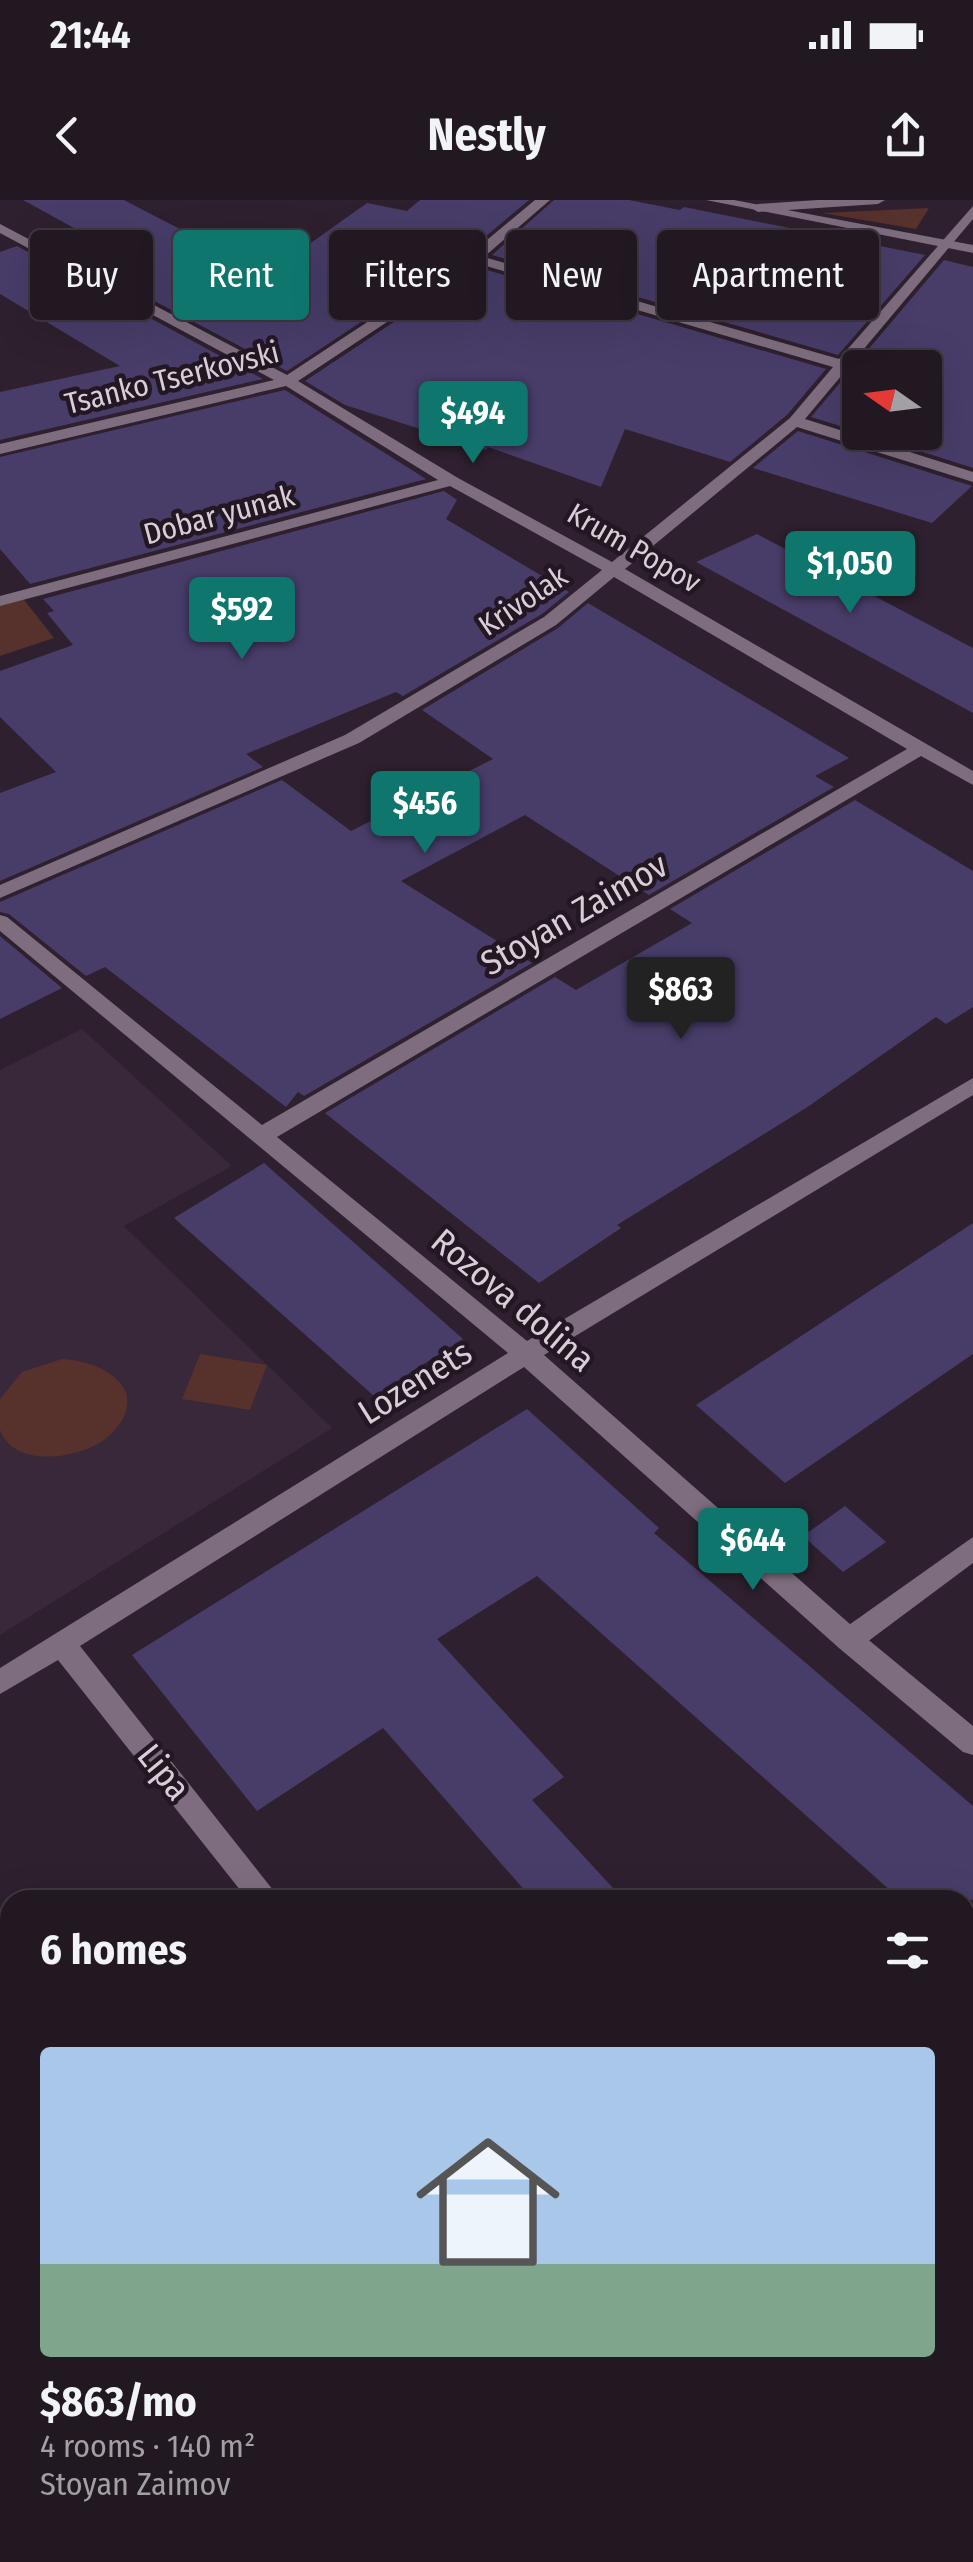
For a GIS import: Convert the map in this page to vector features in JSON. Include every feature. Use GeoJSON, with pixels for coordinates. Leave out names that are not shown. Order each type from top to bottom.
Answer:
{"type":"FeatureCollection","features":[{"type":"Feature","properties":{"kind":"street","name":"Tsanko Tserkovski"},"geometry":{"type":"LineString","coordinates":[[486,248],[543,200]]}},
{"type":"Feature","properties":{"kind":"street"},"geometry":{"type":"LineString","coordinates":[[713,200],[973,248]]}},
{"type":"Feature","properties":{"kind":"street"},"geometry":{"type":"LineString","coordinates":[[758,208],[878,200]]}},
{"type":"Feature","properties":{"kind":"street","name":"Krivolak"},"geometry":{"type":"LineString","coordinates":[[0,892],[352,739],[550,621],[795,421],[839,364],[973,210]]}},
{"type":"Feature","properties":{"kind":"street","name":"Krum Popov"},"geometry":{"type":"LineString","coordinates":[[0,228],[288,381],[452,481],[973,779]]}},
{"type":"Feature","properties":{"kind":"street"},"geometry":{"type":"LineString","coordinates":[[486,261],[839,364]]}},
{"type":"Feature","properties":{"kind":"street","name":"Tsanko Tserkovski"},"geometry":{"type":"LineString","coordinates":[[0,449],[288,381],[380,320]]}},
{"type":"Feature","properties":{"kind":"street"},"geometry":{"type":"LineString","coordinates":[[795,421],[973,477]]}},
{"type":"Feature","properties":{"kind":"street","name":"Dobar yunak"},"geometry":{"type":"LineString","coordinates":[[0,602],[452,481]]}},
{"type":"Feature","properties":{"kind":"street","name":"Stoyan Zaimov"},"geometry":{"type":"LineString","coordinates":[[261,1136],[920,748]]}},
{"type":"Feature","properties":{"kind":"street","name":"Rozova dolina"},"geometry":{"type":"LineString","coordinates":[[0,921],[526,1354],[849,1640],[973,1743]]}},
{"type":"Feature","properties":{"kind":"street","name":"Lozenets"},"geometry":{"type":"LineString","coordinates":[[0,1682],[526,1354],[973,1085]]}},
{"type":"Feature","properties":{"kind":"street"},"geometry":{"type":"LineString","coordinates":[[849,1640],[973,1548]]}},
{"type":"Feature","properties":{"kind":"street","name":"Lipa"},"geometry":{"type":"LineString","coordinates":[[62,1645],[258,1890]]}},
{"type":"Feature","properties":{"kind":"shaded area"},"geometry":{"type":"Polygon","coordinates":[[[929,208],[916,229],[822,213],[929,208]]]}},
{"type":"Feature","properties":{"kind":"shaded area"},"geometry":{"type":"Polygon","coordinates":[[[21,596],[54,638],[0,656],[0,601],[21,596]]]}},
{"type":"Feature","properties":{"kind":"shaded area"},"geometry":{"type":"Polygon","coordinates":[[[82,1029],[232,1166],[124,1226],[332,1428],[0,1635],[0,1070],[82,1029]]]}},
{"type":"Feature","properties":{"kind":"shaded area"},"geometry":{"type":"Polygon","coordinates":[[[200,1354],[267,1365],[250,1410],[182,1399],[200,1354]]]}},
{"type":"Feature","properties":{"kind":"shaded area"},"geometry":{"type":"Polygon","coordinates":[[[62,1359],[94,1366],[119,1382],[127,1405],[122,1419],[110,1435],[85,1450],[52,1456],[20,1451],[8,1443],[0,1430],[0,1399],[22,1372],[62,1359]]]}},
{"type":"Feature","properties":{"kind":"building"},"geometry":{"type":"Polygon","coordinates":[[[23,200],[124,200],[182,230],[173,230],[173,311],[153,300],[153,230],[67,230],[74,228],[23,200]]]}},
{"type":"Feature","properties":{"kind":"building"},"geometry":{"type":"Polygon","coordinates":[[[420,200],[529,200],[486,236],[486,230],[329,230],[367,203],[407,211],[420,200]]]}},
{"type":"Feature","properties":{"kind":"building"},"geometry":{"type":"Polygon","coordinates":[[[554,200],[629,200],[799,230],[657,230],[657,303],[637,297],[637,230],[520,230],[554,200]]]}},
{"type":"Feature","properties":{"kind":"building"},"geometry":{"type":"Polygon","coordinates":[[[329,230],[329,320],[364,320],[287,371],[190,320],[309,320],[309,244],[329,230]]]}},
{"type":"Feature","properties":{"kind":"building"},"geometry":{"type":"Polygon","coordinates":[[[506,243],[506,259],[492,255],[506,243]]]}},
{"type":"Feature","properties":{"kind":"building"},"geometry":{"type":"Polygon","coordinates":[[[17,246],[30,253],[30,312],[0,294],[0,252],[17,246]]]}},
{"type":"Feature","properties":{"kind":"building"},"geometry":{"type":"Polygon","coordinates":[[[879,246],[925,255],[879,308],[879,246]]]}},
{"type":"Feature","properties":{"kind":"building"},"geometry":{"type":"Polygon","coordinates":[[[944,260],[973,267],[973,468],[916,450],[942,450],[942,350],[868,350],[944,260]]]}},
{"type":"Feature","properties":{"kind":"building"},"geometry":{"type":"Polygon","coordinates":[[[486,270],[506,275],[506,320],[637,320],[637,314],[826,369],[787,415],[730,462],[625,429],[601,487],[488,447],[486,450],[345,405],[305,381],[397,320],[486,320],[486,270]]]}},
{"type":"Feature","properties":{"kind":"building"},"geometry":{"type":"Polygon","coordinates":[[[43,320],[153,320],[263,379],[0,440],[0,392],[120,366],[43,320]]]}},
{"type":"Feature","properties":{"kind":"building"},"geometry":{"type":"Polygon","coordinates":[[[717,320],[868,320],[838,355],[717,320]]]}},
{"type":"Feature","properties":{"kind":"building"},"geometry":{"type":"Polygon","coordinates":[[[842,380],[842,427],[811,417],[842,380]]]}},
{"type":"Feature","properties":{"kind":"building"},"geometry":{"type":"Polygon","coordinates":[[[285,390],[426,479],[30,584],[0,549],[0,457],[285,390]]]}},
{"type":"Feature","properties":{"kind":"building"},"geometry":{"type":"Polygon","coordinates":[[[798,431],[842,445],[842,450],[858,450],[972,486],[932,523],[753,468],[798,431]]]}},
{"type":"Feature","properties":{"kind":"building"},"geometry":{"type":"Polygon","coordinates":[[[444,491],[457,500],[446,519],[569,592],[542,614],[403,696],[396,692],[246,754],[263,767],[0,881],[0,793],[56,772],[0,717],[0,671],[73,645],[47,613],[54,611],[43,599],[444,491]]]}},
{"type":"Feature","properties":{"kind":"building"},"geometry":{"type":"Polygon","coordinates":[[[757,534],[973,648],[973,713],[696,562],[757,534]]]}},
{"type":"Feature","properties":{"kind":"building"},"geometry":{"type":"Polygon","coordinates":[[[588,603],[849,758],[815,776],[834,787],[649,895],[525,815],[401,881],[532,963],[304,1096],[298,1092],[286,1107],[105,967],[86,976],[9,914],[0,912],[0,902],[282,780],[351,831],[493,759],[422,710],[558,628],[588,603]]]}},
{"type":"Feature","properties":{"kind":"building"},"geometry":{"type":"Polygon","coordinates":[[[855,800],[973,871],[973,1007],[946,1024],[936,1017],[806,1108],[617,1225],[621,1228],[539,1283],[325,1113],[555,977],[576,990],[692,923],[670,909],[855,800]]]}},
{"type":"Feature","properties":{"kind":"building"},"geometry":{"type":"Polygon","coordinates":[[[0,936],[62,988],[0,1019],[0,936]]]}},
{"type":"Feature","properties":{"kind":"building"},"geometry":{"type":"Polygon","coordinates":[[[264,1163],[463,1339],[374,1396],[174,1218],[264,1163]]]}},
{"type":"Feature","properties":{"kind":"building"},"geometry":{"type":"Polygon","coordinates":[[[973,1223],[973,1354],[785,1483],[696,1405],[973,1223]]]}},
{"type":"Feature","properties":{"kind":"building"},"geometry":{"type":"Polygon","coordinates":[[[527,1409],[659,1528],[654,1533],[973,1806],[973,1890],[890,1890],[537,1576],[437,1639],[564,1777],[532,1800],[615,1890],[524,1890],[383,1728],[257,1811],[132,1655],[527,1409]]]}},
{"type":"Feature","properties":{"kind":"building"},"geometry":{"type":"Polygon","coordinates":[[[845,1506],[886,1542],[843,1572],[803,1536],[845,1506]]]}}]}
